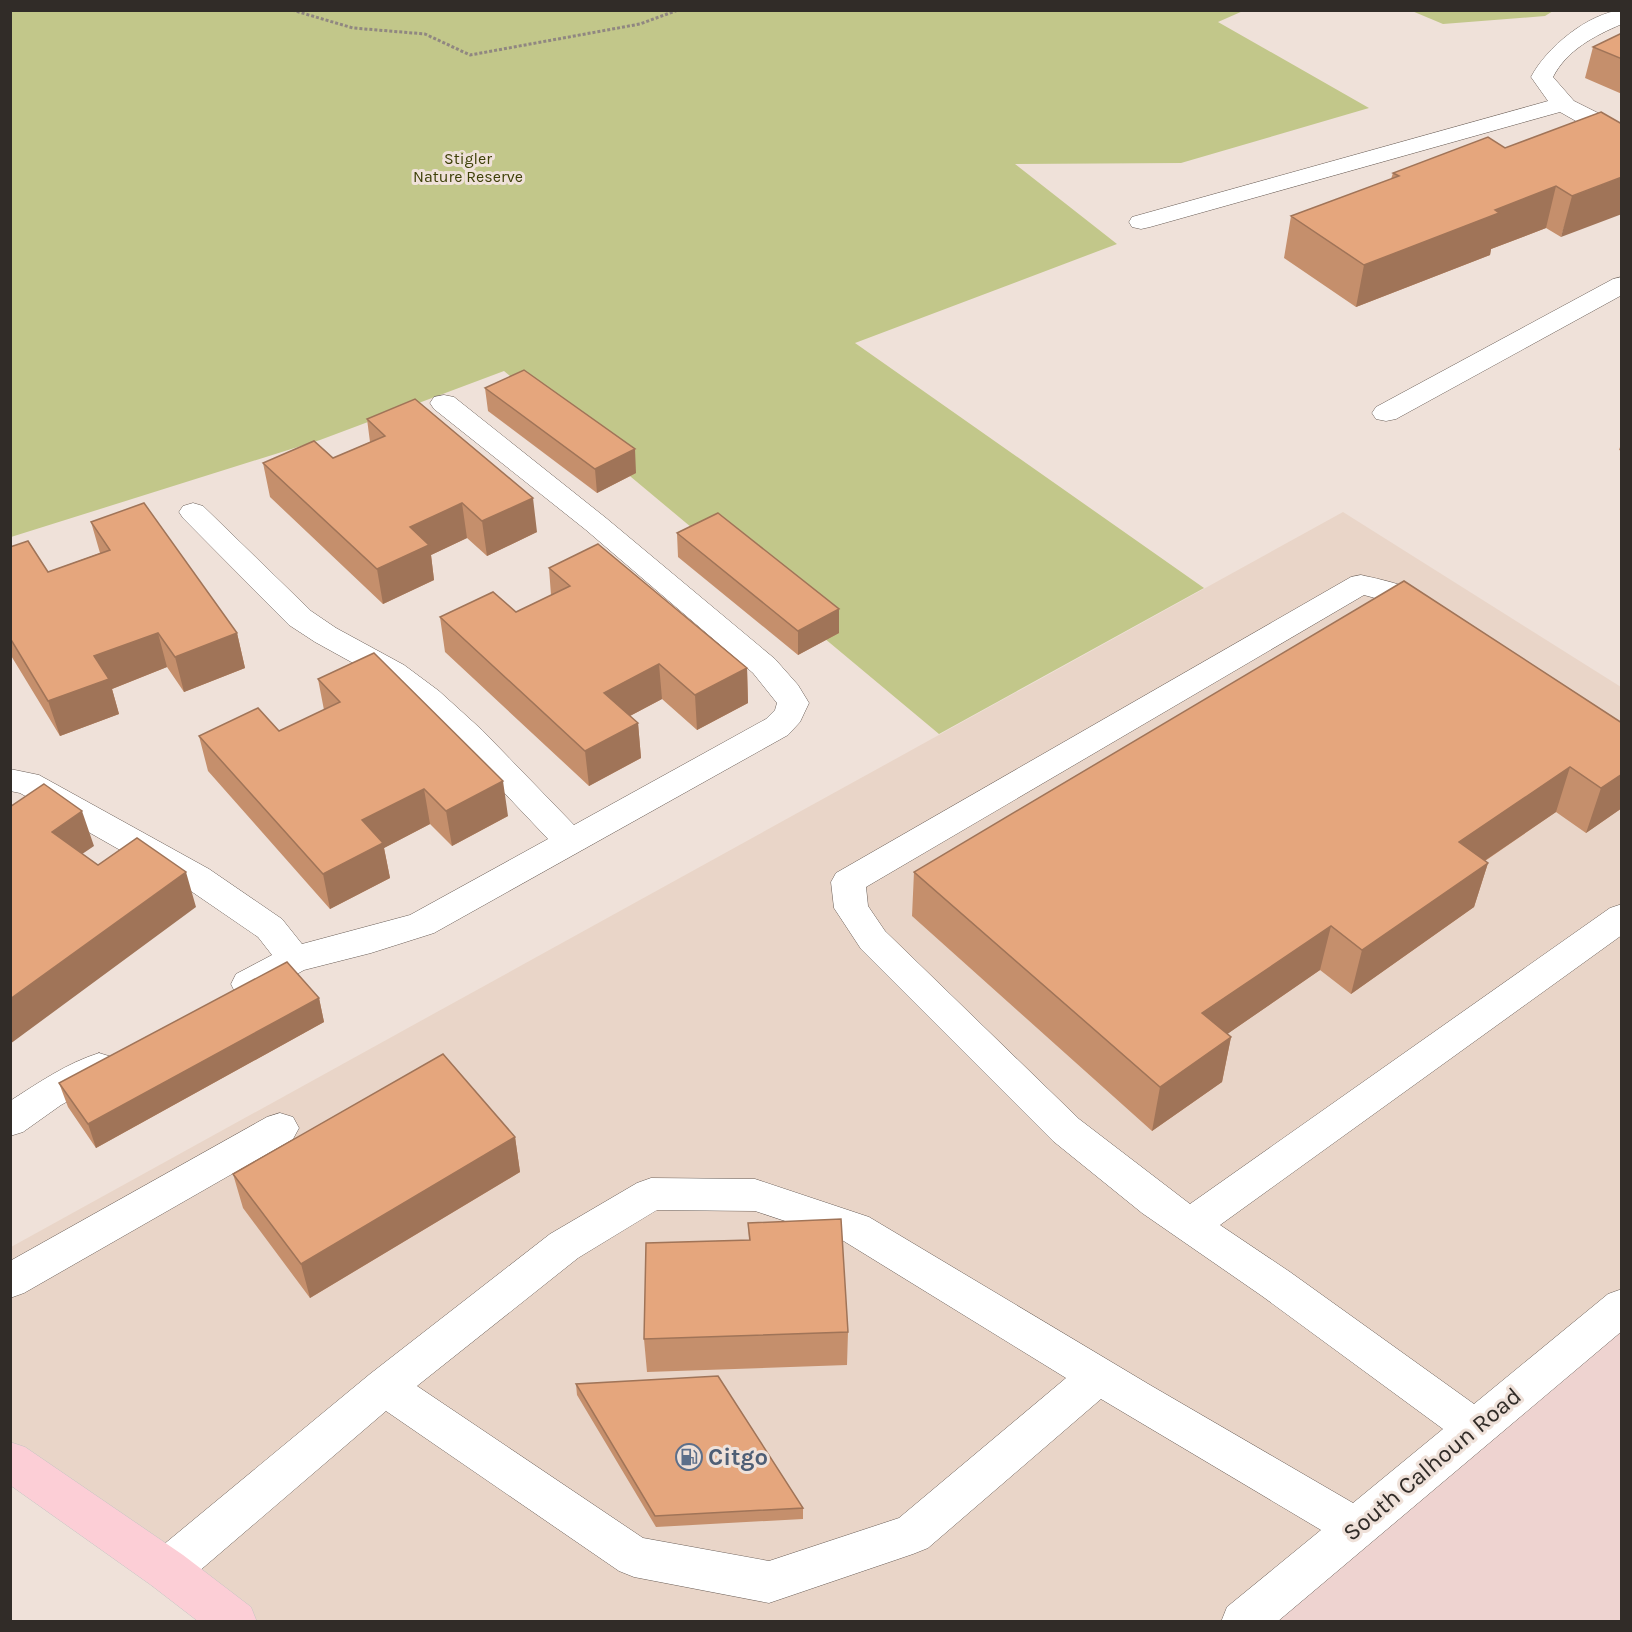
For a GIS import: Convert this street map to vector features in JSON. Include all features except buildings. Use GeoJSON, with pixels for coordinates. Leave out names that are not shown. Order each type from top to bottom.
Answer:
{"type":"FeatureCollection","features":[{"type":"Feature","properties":{"kind":"main road"},"geometry":{"type":"LineString","coordinates":[[10,1461],[167,1570],[235,1622]]}},
{"type":"Feature","properties":{"kind":"street"},"geometry":{"type":"LineString","coordinates":[[1622,16],[1561,49],[1548,62],[1542,77],[1549,92],[1563,104],[1622,134]]}},
{"type":"Feature","properties":{"kind":"street"},"geometry":{"type":"LineString","coordinates":[[1141,222],[1563,104]]}},
{"type":"Feature","properties":{"kind":"street"},"geometry":{"type":"LineString","coordinates":[[1386,413],[1622,284]]}},
{"type":"Feature","properties":{"kind":"street"},"geometry":{"type":"LineString","coordinates":[[222,999],[294,959],[371,940],[422,924],[777,727],[789,714],[793,703],[787,692],[755,659],[596,524],[444,403]]}},
{"type":"Feature","properties":{"kind":"street"},"geometry":{"type":"LineString","coordinates":[[193,512],[309,625],[403,679],[441,708],[570,842]]}},
{"type":"Feature","properties":{"kind":"street"},"geometry":{"type":"LineString","coordinates":[[1455,630],[1406,598],[1361,585],[848,882],[851,908],[873,940],[1066,1130],[1156,1202],[1275,1284],[1475,1429]]}},
{"type":"Feature","properties":{"kind":"street"},"geometry":{"type":"LineString","coordinates":[[10,780],[28,783],[197,878],[270,928],[294,959]]}},
{"type":"Feature","properties":{"kind":"street"},"geometry":{"type":"LineString","coordinates":[[1190,1225],[1622,917]]}},
{"type":"Feature","properties":{"kind":"street"},"geometry":{"type":"LineString","coordinates":[[10,1121],[48,1095],[120,1055]]}},
{"type":"Feature","properties":{"kind":"street"},"geometry":{"type":"LineString","coordinates":[[10,1281],[280,1128]]}},
{"type":"Feature","properties":{"kind":"street"},"geometry":{"type":"LineString","coordinates":[[167,1570],[385,1387],[564,1246],[651,1194],[755,1195],[855,1228],[1098,1376],[1356,1528]]}},
{"type":"Feature","properties":{"kind":"street","name":"South Calhoun Road"},"geometry":{"type":"LineString","coordinates":[[1243,1622],[1622,1306]]}},
{"type":"Feature","properties":{"kind":"street"},"geometry":{"type":"LineString","coordinates":[[385,1387],[634,1557],[769,1582],[913,1534],[1098,1376]]}},
{"type":"Feature","properties":{"kind":"path"},"geometry":{"type":"LineString","coordinates":[[292,10],[353,28],[425,34],[470,55],[640,24],[678,10]]}},
{"type":"Feature","properties":{"kind":"shaded area"},"geometry":{"type":"Polygon","coordinates":[[[1343,512],[1621,687],[1621,1306],[1243,1621],[235,1621],[11,1461],[11,1247],[1343,512]]]}},
{"type":"Feature","properties":{"kind":"shaded area"},"geometry":{"type":"Polygon","coordinates":[[[1621,1306],[1621,1621],[1243,1622],[1621,1306]]]}},
{"type":"Feature","properties":{"kind":"green space"},"geometry":{"type":"Polygon","coordinates":[[[1553,10],[1545,16],[1443,24],[1412,11],[1553,10]]]}},
{"type":"Feature","properties":{"kind":"green space","name":"Stigler Nature Reserve"},"geometry":{"type":"Polygon","coordinates":[[[10,11],[1243,11],[1218,22],[1369,108],[1181,163],[1015,164],[1117,244],[855,343],[1204,588],[939,734],[504,371],[320,440],[11,537],[10,11]]]}},
{"type":"Feature","properties":{"kind":"place","name":"Citgo"},"geometry":{"type":"Point","coordinates":[689,1457]}}]}
